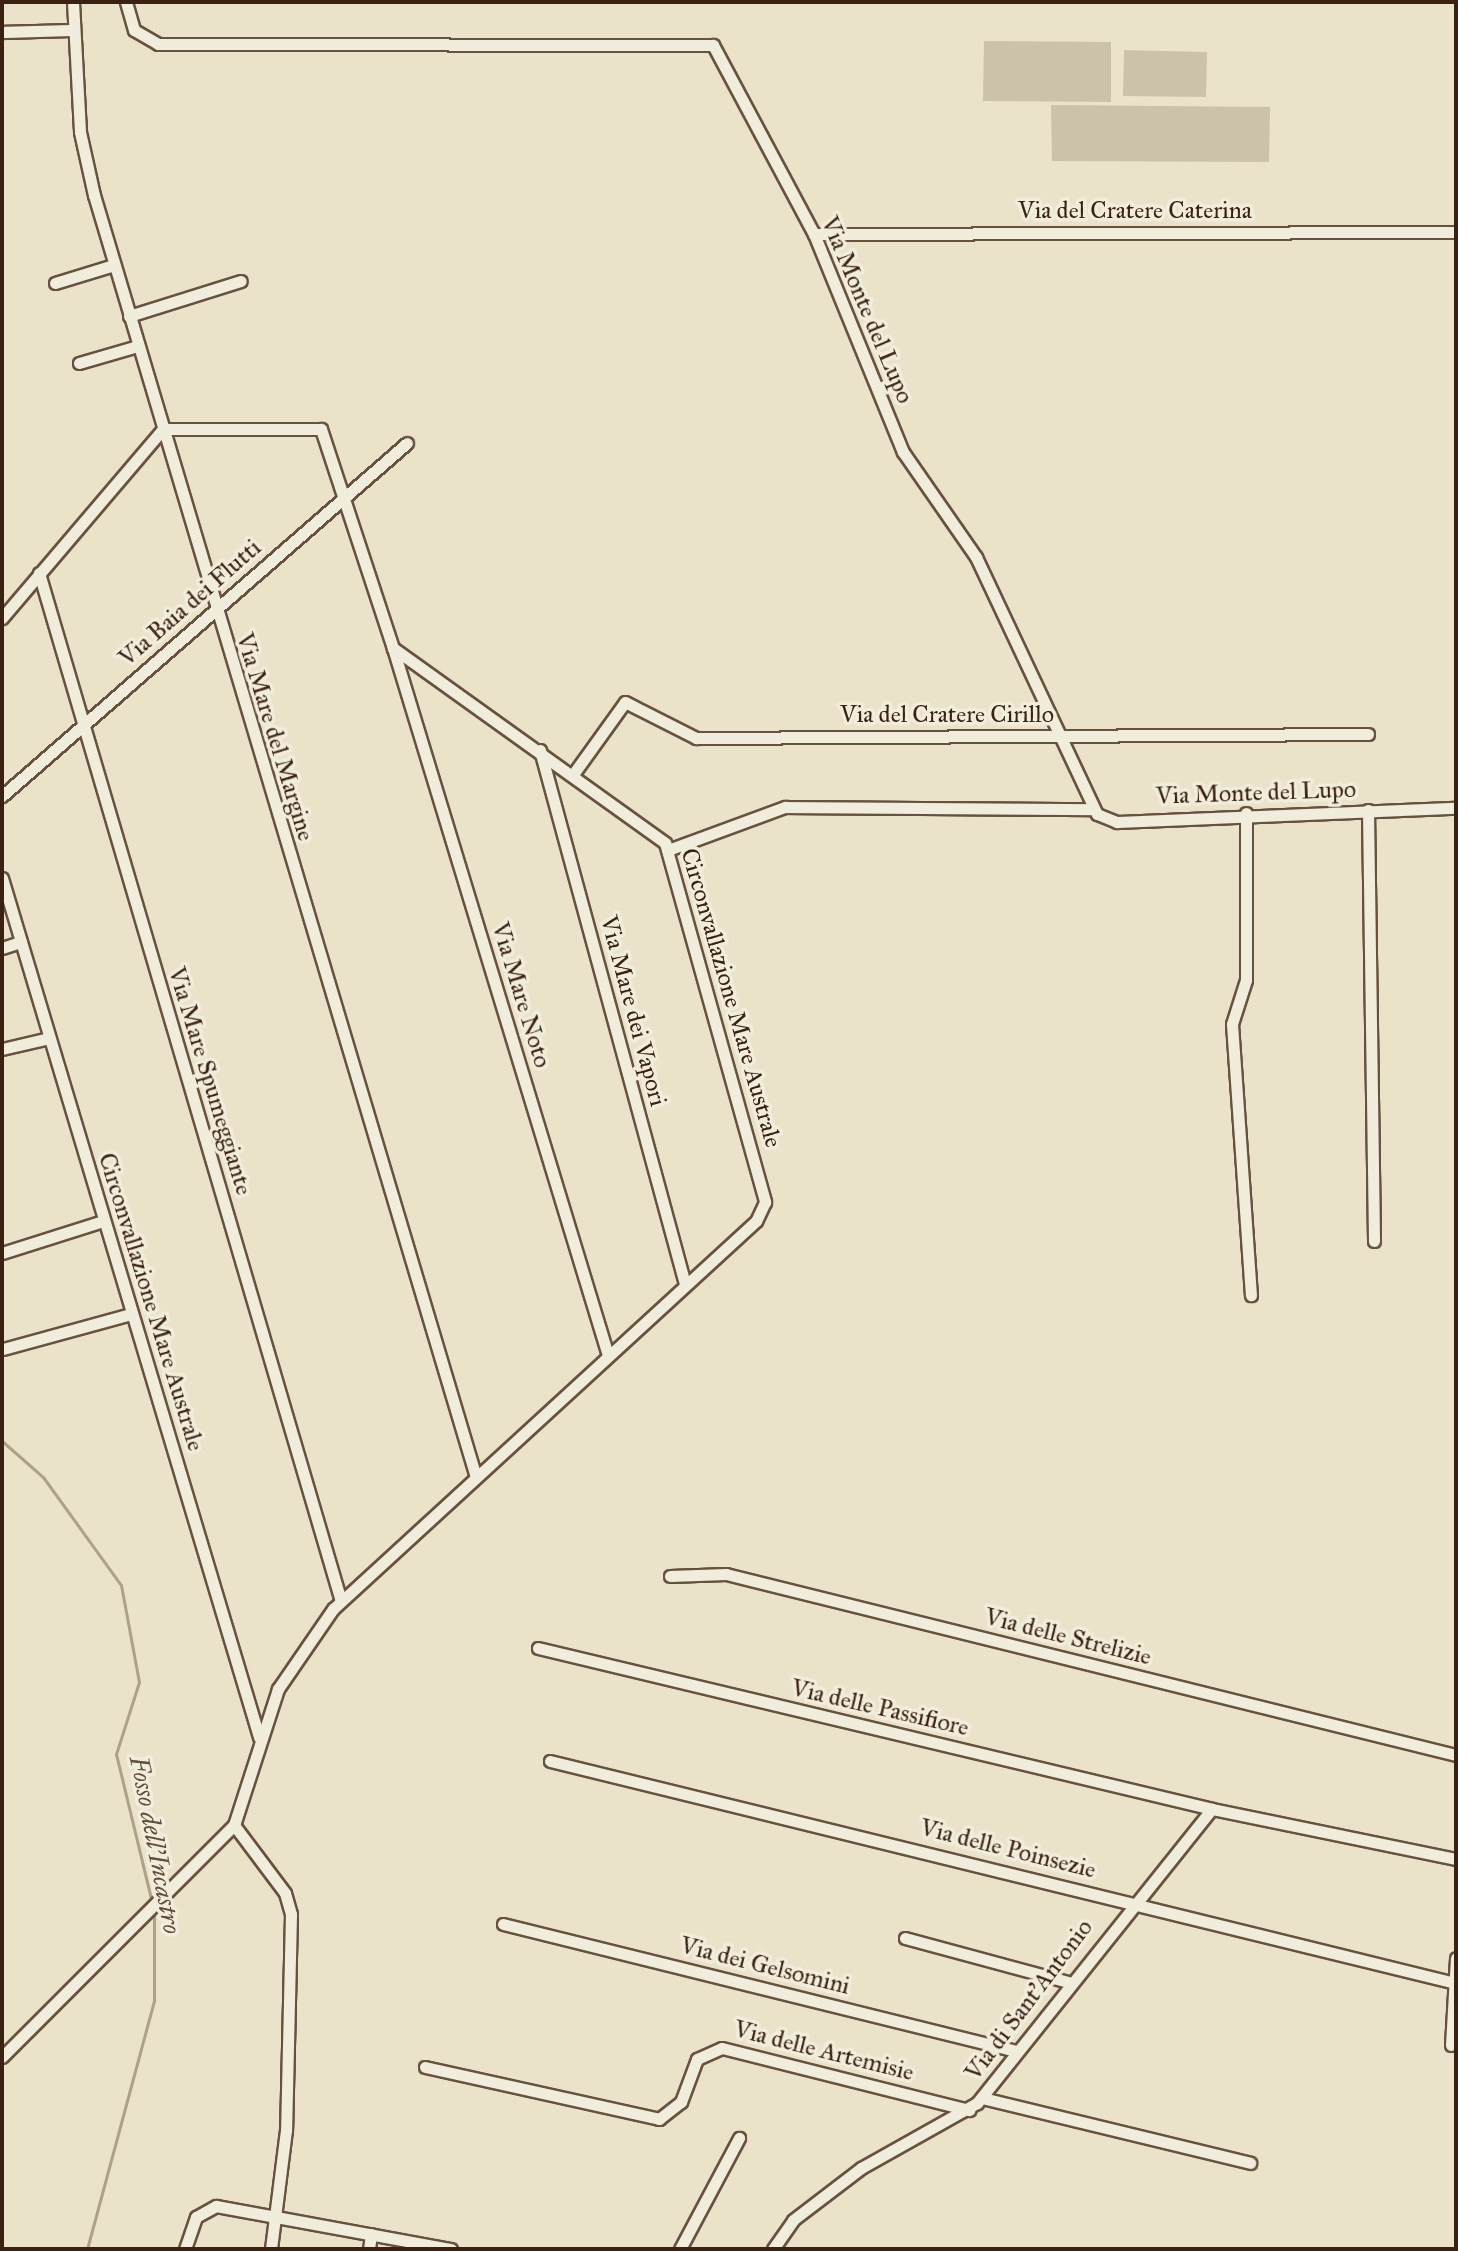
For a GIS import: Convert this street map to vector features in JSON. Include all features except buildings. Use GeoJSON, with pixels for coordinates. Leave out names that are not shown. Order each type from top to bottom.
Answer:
{"type":"FeatureCollection","features":[{"type":"Feature","properties":{"kind":"street","name":"Via Mare del Margine"},"geometry":{"type":"LineString","coordinates":[[73,2],[83,146],[114,265],[214,611],[476,1477]]}},
{"type":"Feature","properties":{"kind":"street","name":"Via Monte del Lupo"},"geometry":{"type":"LineString","coordinates":[[126,2],[134,30],[158,44],[700,40],[718,54],[814,234],[903,452],[976,557],[1094,809],[1113,822],[1246,813],[1456,808]]}},
{"type":"Feature","properties":{"kind":"street"},"geometry":{"type":"LineString","coordinates":[[2,32],[74,30]]}},
{"type":"Feature","properties":{"kind":"street","name":"Via del Cratere Caterina"},"geometry":{"type":"LineString","coordinates":[[814,234],[1456,232]]}},
{"type":"Feature","properties":{"kind":"street"},"geometry":{"type":"LineString","coordinates":[[55,283],[114,265]]}},
{"type":"Feature","properties":{"kind":"street"},"geometry":{"type":"LineString","coordinates":[[129,316],[241,281]]}},
{"type":"Feature","properties":{"kind":"street"},"geometry":{"type":"LineString","coordinates":[[79,363],[138,346]]}},
{"type":"Feature","properties":{"kind":"street"},"geometry":{"type":"LineString","coordinates":[[2,618],[163,429],[314,426],[330,438],[393,648]]}},
{"type":"Feature","properties":{"kind":"street","name":"Via Baia dei Flutti"},"geometry":{"type":"LineString","coordinates":[[2,796],[407,443]]}},
{"type":"Feature","properties":{"kind":"street","name":"Via Mare Spumeggiante"},"geometry":{"type":"LineString","coordinates":[[39,573],[81,728],[341,1601]]}},
{"type":"Feature","properties":{"kind":"street","name":"Circonvallazione Mare Australe"},"geometry":{"type":"LineString","coordinates":[[234,1825],[259,1737],[294,1658],[341,1601],[759,1218],[765,1202],[668,850],[654,830],[393,648]]}},
{"type":"Feature","properties":{"kind":"street","name":"Via Mare Noto"},"geometry":{"type":"LineString","coordinates":[[393,648],[608,1355]]}},
{"type":"Feature","properties":{"kind":"street","name":"Via del Cratere Cirillo"},"geometry":{"type":"LineString","coordinates":[[574,773],[625,702],[696,738],[1368,734]]}},
{"type":"Feature","properties":{"kind":"street","name":"Via Mare dei Vapori"},"geometry":{"type":"LineString","coordinates":[[539,749],[685,1284]]}},
{"type":"Feature","properties":{"kind":"street"},"geometry":{"type":"LineString","coordinates":[[668,850],[785,807],[1094,809]]}},
{"type":"Feature","properties":{"kind":"street"},"geometry":{"type":"LineString","coordinates":[[1368,810],[1374,1241]]}},
{"type":"Feature","properties":{"kind":"street"},"geometry":{"type":"LineString","coordinates":[[1246,813],[1246,977],[1232,1024],[1251,1295]]}},
{"type":"Feature","properties":{"kind":"street","name":"Circonvallazione Mare Australe"},"geometry":{"type":"LineString","coordinates":[[2,878],[259,1737]]}},
{"type":"Feature","properties":{"kind":"street"},"geometry":{"type":"LineString","coordinates":[[2,948],[21,942]]}},
{"type":"Feature","properties":{"kind":"street"},"geometry":{"type":"LineString","coordinates":[[2,1049],[49,1038]]}},
{"type":"Feature","properties":{"kind":"street"},"geometry":{"type":"LineString","coordinates":[[2,1253],[103,1221]]}},
{"type":"Feature","properties":{"kind":"street"},"geometry":{"type":"LineString","coordinates":[[3,1349],[131,1314]]}},
{"type":"Feature","properties":{"kind":"street","name":"Via delle Strelizie"},"geometry":{"type":"LineString","coordinates":[[670,1576],[726,1574],[1456,1755]]}},
{"type":"Feature","properties":{"kind":"street","name":"Via delle Passifiore"},"geometry":{"type":"LineString","coordinates":[[538,1648],[1212,1809]]}},
{"type":"Feature","properties":{"kind":"street","name":"Via delle Poinsezie"},"geometry":{"type":"LineString","coordinates":[[550,1761],[1455,1983]]}},
{"type":"Feature","properties":{"kind":"street"},"geometry":{"type":"LineString","coordinates":[[1212,1809],[1456,1859]]}},
{"type":"Feature","properties":{"kind":"street","name":"Via di Sant'Antonio"},"geometry":{"type":"LineString","coordinates":[[773,2249],[793,2220],[861,2168],[969,2110],[982,2098],[1068,1982],[1212,1809]]}},
{"type":"Feature","properties":{"kind":"street"},"geometry":{"type":"LineString","coordinates":[[2,2057],[234,1825],[285,1893],[291,1914],[276,2217],[271,2249]]}},
{"type":"Feature","properties":{"kind":"street","name":"Via dei Gelsomini"},"geometry":{"type":"LineString","coordinates":[[503,1924],[1016,2051]]}},
{"type":"Feature","properties":{"kind":"street"},"geometry":{"type":"LineString","coordinates":[[905,1938],[1068,1982]]}},
{"type":"Feature","properties":{"kind":"street"},"geometry":{"type":"LineString","coordinates":[[1451,2045],[1456,1958]]}},
{"type":"Feature","properties":{"kind":"street","name":"Via delle Artemisie"},"geometry":{"type":"LineString","coordinates":[[425,2067],[659,2119],[681,2102],[697,2059],[722,2048],[969,2110]]}},
{"type":"Feature","properties":{"kind":"street"},"geometry":{"type":"LineString","coordinates":[[982,2098],[1250,2163]]}},
{"type":"Feature","properties":{"kind":"street"},"geometry":{"type":"LineString","coordinates":[[680,2249],[739,2138]]}},
{"type":"Feature","properties":{"kind":"street"},"geometry":{"type":"LineString","coordinates":[[185,2249],[193,2222],[209,2208],[451,2249]]}},
{"type":"Feature","properties":{"kind":"street"},"geometry":{"type":"LineString","coordinates":[[369,2249],[371,2234]]}},
{"type":"Feature","properties":{"kind":"shaded area"},"geometry":{"type":"Polygon","coordinates":[[[984,41],[1111,42],[1111,102],[983,101],[984,41]]]}},
{"type":"Feature","properties":{"kind":"shaded area"},"geometry":{"type":"Polygon","coordinates":[[[1124,50],[1207,52],[1206,97],[1123,96],[1124,50]]]}},
{"type":"Feature","properties":{"kind":"shaded area"},"geometry":{"type":"Polygon","coordinates":[[[1051,105],[1270,107],[1269,162],[1052,161],[1051,105]]]}},
{"type":"Feature","properties":{"kind":"waterway","name":"Fosso dell'Incastro"},"geometry":{"type":"LineString","coordinates":[[2,1441],[43,1477],[121,1585],[139,1682],[116,1754],[152,1903]]}},
{"type":"Feature","properties":{"kind":"waterway","name":"Fosso dell'Incastro"},"geometry":{"type":"LineString","coordinates":[[87,2249],[154,2001],[154,1910]]}}]}
